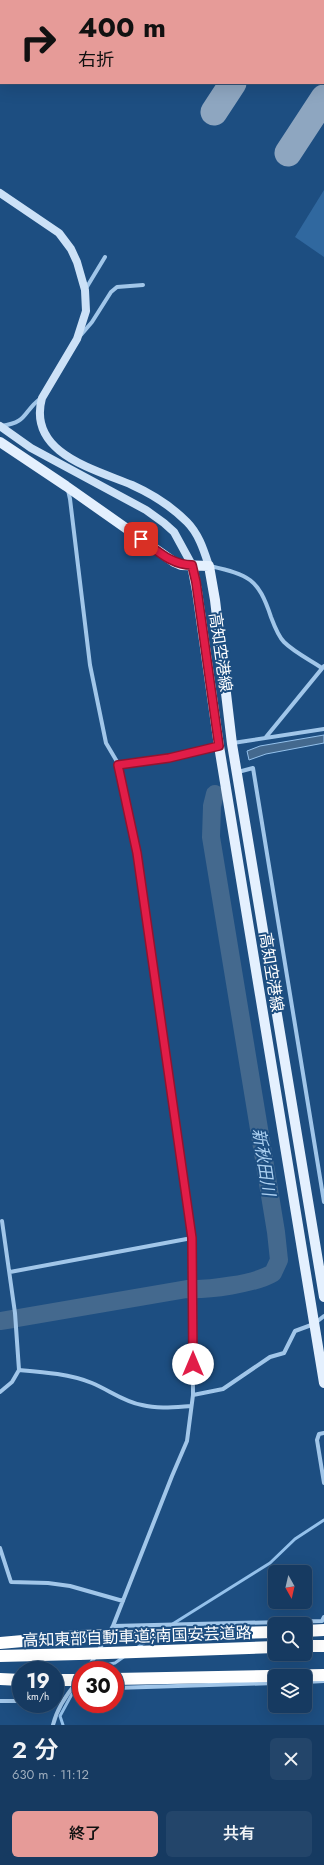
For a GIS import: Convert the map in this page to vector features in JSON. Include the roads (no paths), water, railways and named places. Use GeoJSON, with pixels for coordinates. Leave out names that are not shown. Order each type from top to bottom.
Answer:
{"type":"FeatureCollection","features":[{"type":"Feature","properties":{"kind":"highway"},"geometry":{"type":"LineString","coordinates":[[312,1631],[324,1630]]}},
{"type":"Feature","properties":{"kind":"highway"},"geometry":{"type":"LineString","coordinates":[[0,1643],[79,1636],[268,1632]]}},
{"type":"Feature","properties":{"kind":"highway"},"geometry":{"type":"LineString","coordinates":[[312,1646],[324,1646]]}},
{"type":"Feature","properties":{"kind":"highway","name":"高知東部自動車道;南国安芸道路"},"geometry":{"type":"LineString","coordinates":[[0,1656],[268,1647]]}},
{"type":"Feature","properties":{"kind":"highway"},"geometry":{"type":"LineString","coordinates":[[124,1679],[254,1675],[324,1675]]}},
{"type":"Feature","properties":{"kind":"highway"},"geometry":{"type":"LineString","coordinates":[[0,1679],[12,1680]]}},
{"type":"Feature","properties":{"kind":"main road"},"geometry":{"type":"LineString","coordinates":[[0,442],[66,486],[174,562],[181,565],[209,566]]}},
{"type":"Feature","properties":{"kind":"main road","name":"高知空港線"},"geometry":{"type":"LineString","coordinates":[[192,565],[196,582],[219,746],[324,1383]]}},
{"type":"Feature","properties":{"kind":"main road","name":"高知空港線"},"geometry":{"type":"LineString","coordinates":[[209,566],[215,600],[232,744],[324,1297]]}},
{"type":"Feature","properties":{"kind":"street"},"geometry":{"type":"LineString","coordinates":[[0,193],[60,233],[71,249],[77,262],[85,290],[86,311],[77,339]]}},
{"type":"Feature","properties":{"kind":"street"},"geometry":{"type":"LineString","coordinates":[[85,290],[105,257]]}},
{"type":"Feature","properties":{"kind":"street"},"geometry":{"type":"LineString","coordinates":[[143,285],[117,287],[111,292],[92,322],[77,339],[42,398],[39,406],[42,429],[53,446],[85,466],[132,485],[155,497],[177,513],[189,524],[196,535],[203,548],[209,566],[237,573],[254,582],[265,600],[274,626],[283,642],[323,667],[266,737]]}},
{"type":"Feature","properties":{"kind":"street"},"geometry":{"type":"LineString","coordinates":[[0,426],[19,422],[35,402],[42,398]]}},
{"type":"Feature","properties":{"kind":"street"},"geometry":{"type":"LineString","coordinates":[[0,426],[31,448],[146,510],[164,523],[174,532],[192,565]]}},
{"type":"Feature","properties":{"kind":"street"},"geometry":{"type":"LineString","coordinates":[[66,486],[70,498],[90,665],[106,743],[118,765],[137,853],[192,1238],[193,1395],[187,1441],[113,1626],[92,1661]]}},
{"type":"Feature","properties":{"kind":"street"},"geometry":{"type":"LineString","coordinates":[[232,744],[266,737],[324,729]]}},
{"type":"Feature","properties":{"kind":"street"},"geometry":{"type":"LineString","coordinates":[[118,765],[169,758],[219,746]]}},
{"type":"Feature","properties":{"kind":"street"},"geometry":{"type":"LineString","coordinates":[[237,772],[253,768],[324,1202]]}},
{"type":"Feature","properties":{"kind":"street"},"geometry":{"type":"LineString","coordinates":[[0,1392],[12,1382],[19,1370],[10,1272],[2,1221]]}},
{"type":"Feature","properties":{"kind":"street"},"geometry":{"type":"LineString","coordinates":[[10,1272],[192,1238]]}},
{"type":"Feature","properties":{"kind":"street"},"geometry":{"type":"LineString","coordinates":[[193,1395],[223,1389],[270,1357],[284,1353],[295,1331],[314,1324],[324,1316]]}},
{"type":"Feature","properties":{"kind":"street"},"geometry":{"type":"LineString","coordinates":[[19,1370],[52,1374],[89,1382],[144,1406],[191,1406]]}},
{"type":"Feature","properties":{"kind":"street"},"geometry":{"type":"LineString","coordinates":[[324,1433],[319,1434],[317,1440],[324,1483]]}},
{"type":"Feature","properties":{"kind":"street"},"geometry":{"type":"LineString","coordinates":[[0,1548],[11,1582],[70,1586],[123,1601]]}},
{"type":"Feature","properties":{"kind":"street"},"geometry":{"type":"LineString","coordinates":[[113,1626],[322,1621],[324,1617]]}},
{"type":"Feature","properties":{"kind":"street"},"geometry":{"type":"LineString","coordinates":[[312,1682],[324,1681]]}},
{"type":"Feature","properties":{"kind":"street"},"geometry":{"type":"LineString","coordinates":[[124,1688],[268,1683]]}},
{"type":"Feature","properties":{"kind":"street"},"geometry":{"type":"LineString","coordinates":[[64,1699],[70,1690]]}},
{"type":"Feature","properties":{"kind":"street"},"geometry":{"type":"LineString","coordinates":[[0,1701],[12,1701]]}},
{"type":"Feature","properties":{"kind":"street"},"geometry":{"type":"LineString","coordinates":[[53,1725],[57,1713]]}},
{"type":"Feature","properties":{"kind":"waterway","name":"新秋田川"},"geometry":{"type":"LineString","coordinates":[[18,1318],[187,1289],[219,1287],[243,1283],[265,1277],[273,1273],[279,1260],[276,1232],[211,837],[212,806],[215,794]]}},
{"type":"Feature","properties":{"kind":"waterway","name":"新秋田川"},"geometry":{"type":"LineString","coordinates":[[0,1321],[13,1319]]}},
{"type":"Feature","properties":{"kind":"waterway"},"geometry":{"type":"LineString","coordinates":[[171,1625],[270,1563],[295,1539],[324,1520]]}},
{"type":"Feature","properties":{"kind":"waterway"},"geometry":{"type":"LineString","coordinates":[[138,1647],[150,1639]]}},
{"type":"Feature","properties":{"kind":"waterway"},"geometry":{"type":"LineString","coordinates":[[118,1661],[125,1656]]}},
{"type":"Feature","properties":{"kind":"waterway"},"geometry":{"type":"LineString","coordinates":[[63,1725],[60,1716],[72,1694]]}}]}
